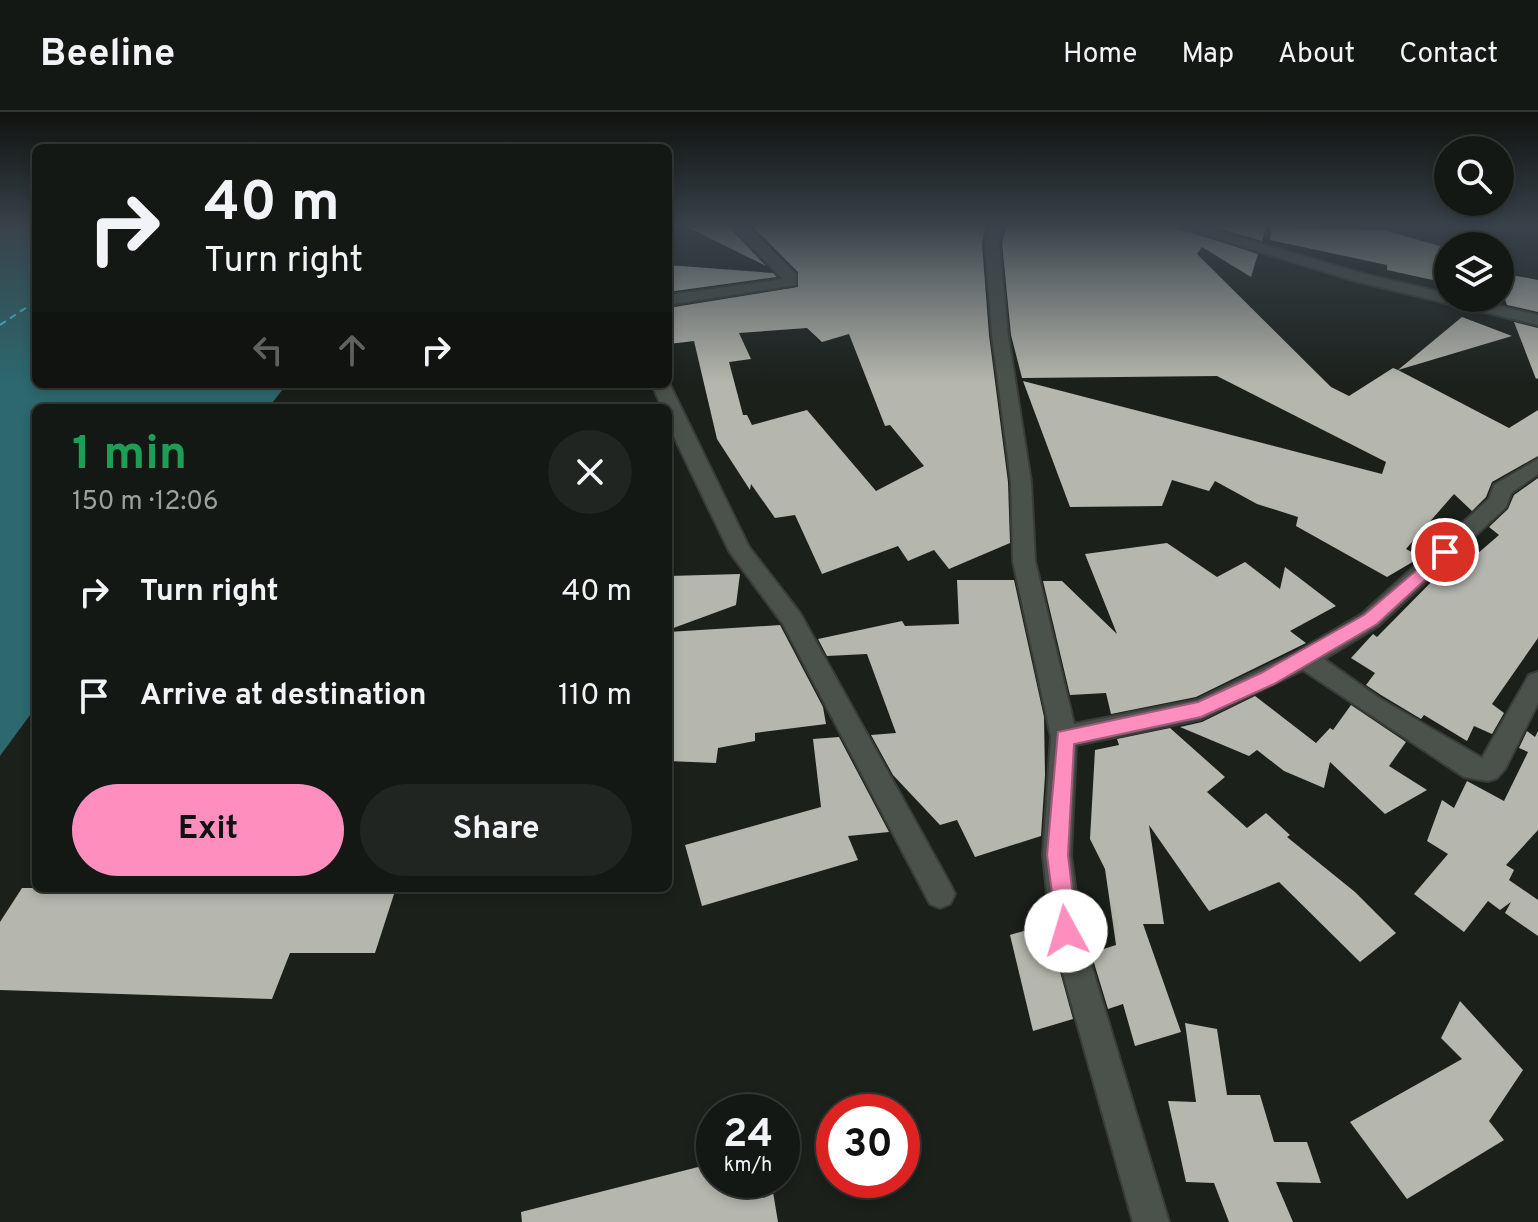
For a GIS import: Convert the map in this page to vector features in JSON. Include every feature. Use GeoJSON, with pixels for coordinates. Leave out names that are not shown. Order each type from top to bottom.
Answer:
{"type":"FeatureCollection","features":[{"type":"Feature","properties":{"kind":"street"},"geometry":{"type":"LineString","coordinates":[[672,299],[791,282],[791,279]]}},
{"type":"Feature","properties":{"kind":"street"},"geometry":{"type":"LineString","coordinates":[[995,279],[1021,482],[1024,561],[1064,737],[1057,855],[1066,931],[1151,1222]]}},
{"type":"Feature","properties":{"kind":"street"},"geometry":{"type":"LineString","coordinates":[[1363,279],[1538,320]]}},
{"type":"Feature","properties":{"kind":"street"},"geometry":{"type":"LineString","coordinates":[[672,407],[740,551],[792,619],[940,894]]}},
{"type":"Feature","properties":{"kind":"street"},"geometry":{"type":"LineString","coordinates":[[1064,737],[1201,709],[1305,659],[1370,620],[1499,502],[1501,490],[1538,465]]}},
{"type":"Feature","properties":{"kind":"street"},"geometry":{"type":"LineString","coordinates":[[1305,659],[1370,705],[1473,769],[1488,770],[1496,762],[1521,705],[1538,682]]}},
{"type":"Feature","properties":{"kind":"water"},"geometry":{"type":"Polygon","coordinates":[[[0,279],[32,279],[32,388],[284,388],[271,404],[32,404],[32,712],[0,756],[0,279]]]}},
{"type":"Feature","properties":{"kind":"building"},"geometry":{"type":"Polygon","coordinates":[[[672,279],[764,279],[672,291],[672,279]]]}},
{"type":"Feature","properties":{"kind":"building"},"geometry":{"type":"Polygon","coordinates":[[[798,279],[985,279],[1008,482],[1010,543],[949,569],[934,550],[908,561],[898,546],[822,574],[795,515],[775,518],[751,484],[750,490],[717,439],[694,341],[672,344],[672,307],[798,287],[798,279]],[[807,328],[739,333],[751,359],[729,362],[743,415],[747,415],[752,425],[807,410],[876,491],[924,466],[890,425],[885,426],[849,334],[822,342],[807,328]]]}},
{"type":"Feature","properties":{"kind":"building"},"geometry":{"type":"Polygon","coordinates":[[[1006,279],[1222,279],[1331,387],[1349,396],[1393,368],[1509,428],[1538,410],[1538,456],[1492,482],[1486,497],[1472,511],[1454,494],[1406,549],[1421,557],[1387,577],[1296,526],[1298,517],[1257,504],[1215,481],[1209,491],[1172,480],[1162,506],[1070,507],[1023,381],[1382,474],[1386,462],[1217,376],[1022,378],[1011,335],[1006,279]]]}},
{"type":"Feature","properties":{"kind":"building"},"geometry":{"type":"Polygon","coordinates":[[[1514,279],[1538,280],[1538,312],[1514,307],[1514,279]]]}},
{"type":"Feature","properties":{"kind":"building"},"geometry":{"type":"Polygon","coordinates":[[[1462,317],[1512,336],[1398,370],[1462,317]]]}},
{"type":"Feature","properties":{"kind":"building"},"geometry":{"type":"Polygon","coordinates":[[[1514,322],[1538,328],[1536,379],[1514,322]]]}},
{"type":"Feature","properties":{"kind":"building"},"geometry":{"type":"Polygon","coordinates":[[[1538,478],[1538,638],[1492,704],[1504,713],[1492,734],[1474,726],[1467,741],[1424,715],[1421,719],[1366,685],[1375,673],[1351,658],[1373,634],[1377,637],[1444,569],[1454,574],[1499,535],[1489,527],[1508,509],[1514,495],[1538,478]]]}},
{"type":"Feature","properties":{"kind":"building"},"geometry":{"type":"Polygon","coordinates":[[[1167,543],[1217,577],[1245,562],[1280,589],[1285,567],[1336,606],[1290,631],[1306,643],[1196,697],[1111,714],[1106,693],[1070,695],[1043,581],[1062,581],[1117,634],[1085,554],[1167,543]]]}},
{"type":"Feature","properties":{"kind":"building"},"geometry":{"type":"Polygon","coordinates":[[[740,574],[736,605],[672,629],[672,576],[740,574]]]}},
{"type":"Feature","properties":{"kind":"building"},"geometry":{"type":"Polygon","coordinates":[[[957,580],[1014,580],[1044,717],[1045,775],[1041,836],[975,857],[957,820],[940,825],[893,775],[871,735],[896,733],[867,654],[827,656],[818,639],[902,621],[905,626],[959,624],[957,580]]]}},
{"type":"Feature","properties":{"kind":"building"},"geometry":{"type":"Polygon","coordinates":[[[780,625],[823,707],[826,724],[755,733],[755,741],[718,748],[716,763],[672,761],[672,632],[780,625]]]}},
{"type":"Feature","properties":{"kind":"building"},"geometry":{"type":"Polygon","coordinates":[[[1255,696],[1316,743],[1330,728],[1333,730],[1351,705],[1406,742],[1389,766],[1427,790],[1385,814],[1330,762],[1324,788],[1284,771],[1257,750],[1249,756],[1180,727],[1202,722],[1255,696]]]}},
{"type":"Feature","properties":{"kind":"building"},"geometry":{"type":"Polygon","coordinates":[[[1170,728],[1225,777],[1207,792],[1247,828],[1266,813],[1290,835],[1287,837],[1355,892],[1396,933],[1360,962],[1279,882],[1209,911],[1149,825],[1164,924],[1143,924],[1181,1032],[1135,1046],[1123,1004],[1108,1009],[1091,953],[1116,945],[1105,869],[1090,839],[1095,750],[1119,745],[1117,739],[1170,728]]]}},
{"type":"Feature","properties":{"kind":"building"},"geometry":{"type":"Polygon","coordinates":[[[1527,731],[1535,737],[1538,731],[1538,830],[1506,865],[1514,870],[1509,880],[1538,900],[1538,936],[1505,913],[1511,902],[1500,910],[1488,901],[1464,932],[1414,894],[1448,854],[1427,841],[1442,800],[1454,808],[1467,781],[1504,801],[1528,752],[1519,748],[1527,731]]]}},
{"type":"Feature","properties":{"kind":"building"},"geometry":{"type":"Polygon","coordinates":[[[839,737],[889,832],[848,836],[858,860],[702,906],[685,845],[821,807],[813,739],[839,737]]]}},
{"type":"Feature","properties":{"kind":"building"},"geometry":{"type":"Polygon","coordinates":[[[22,888],[32,888],[32,892],[395,892],[375,953],[290,953],[272,999],[0,990],[0,922],[22,888]]]}},
{"type":"Feature","properties":{"kind":"building"},"geometry":{"type":"Polygon","coordinates":[[[1047,924],[1073,1019],[1033,1031],[1010,935],[1047,924]]]}},
{"type":"Feature","properties":{"kind":"building"},"geometry":{"type":"Polygon","coordinates":[[[1460,1001],[1523,1070],[1489,1121],[1504,1140],[1407,1199],[1350,1122],[1462,1059],[1441,1038],[1460,1001]]]}},
{"type":"Feature","properties":{"kind":"building"},"geometry":{"type":"Polygon","coordinates":[[[1185,1023],[1217,1029],[1227,1095],[1260,1095],[1274,1142],[1307,1142],[1321,1183],[1276,1182],[1293,1222],[1229,1222],[1214,1183],[1186,1182],[1168,1101],[1196,1102],[1185,1023]]]}},
{"type":"Feature","properties":{"kind":"building"},"geometry":{"type":"Polygon","coordinates":[[[696,1168],[696,1198],[774,1198],[778,1222],[522,1222],[521,1212],[696,1168]]]}},
{"type":"Feature","properties":{"kind":"ferry route"},"geometry":{"type":"LineString","coordinates":[[0,325],[32,304]]}},
{"type":"Feature","properties":{"kind":"route"},"geometry":{"type":"LineString","coordinates":[[1066,931],[1057,855],[1064,737],[1201,709],[1267,678],[1370,620],[1445,552]]}}]}
